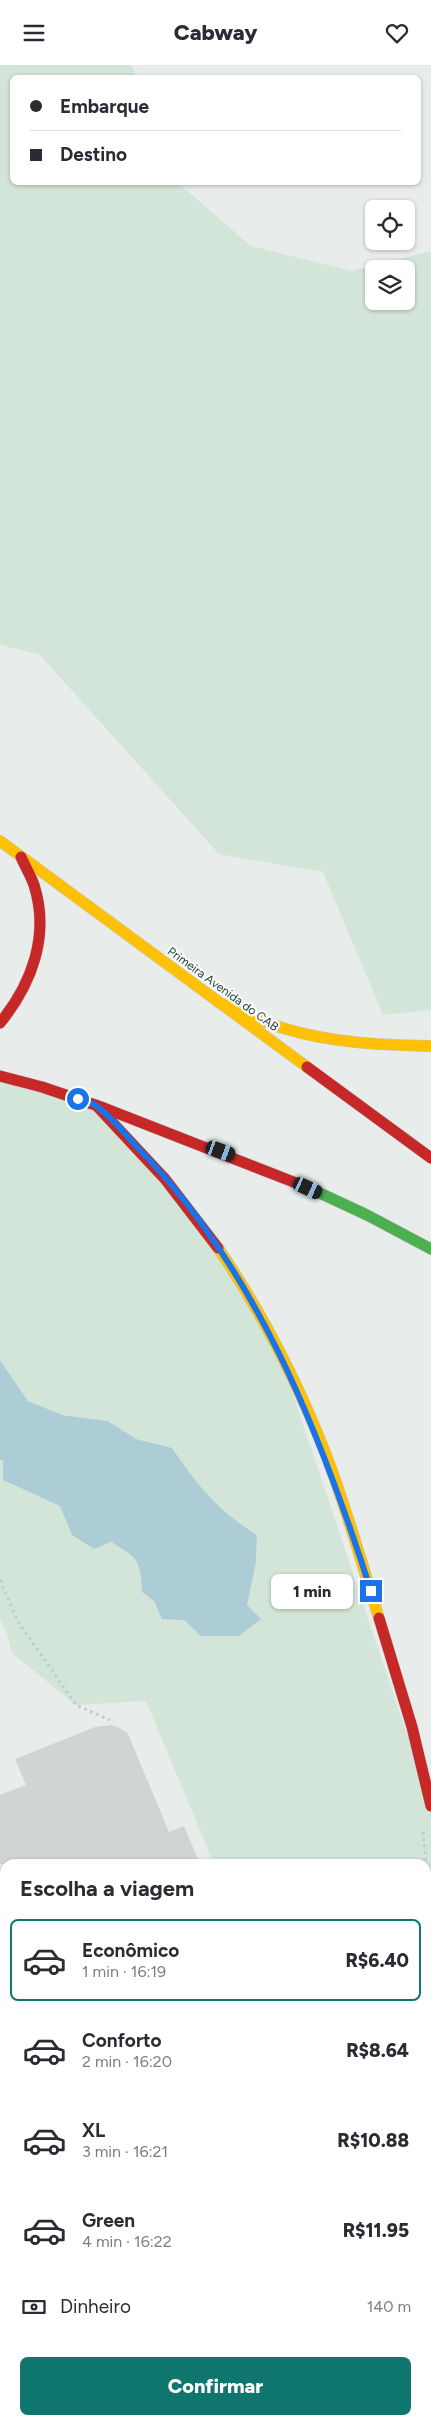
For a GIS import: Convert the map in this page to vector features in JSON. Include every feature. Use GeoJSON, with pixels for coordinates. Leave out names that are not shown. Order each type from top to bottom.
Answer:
{"type":"FeatureCollection","features":[{"type":"Feature","properties":{"kind":"main road","name":"Primeira Avenida do CAB"},"geometry":{"type":"LineString","coordinates":[[0,841],[431,1158]]}},
{"type":"Feature","properties":{"kind":"main road"},"geometry":{"type":"LineString","coordinates":[[0,1023],[14,1008],[30,980],[39,949],[40,917],[34,885],[20,855]]}},
{"type":"Feature","properties":{"kind":"main road"},"geometry":{"type":"LineString","coordinates":[[218,1002],[285,1028],[338,1041],[401,1046],[431,1046]]}},
{"type":"Feature","properties":{"kind":"main road"},"geometry":{"type":"LineString","coordinates":[[0,1076],[96,1105],[256,1165],[393,1228],[431,1249]]}},
{"type":"Feature","properties":{"kind":"main road"},"geometry":{"type":"LineString","coordinates":[[96,1105],[160,1170],[196,1216],[226,1259],[279,1353],[324,1453],[351,1530],[418,1745],[431,1806]]}},
{"type":"Feature","properties":{"kind":"path"},"geometry":{"type":"LineString","coordinates":[[0,1580],[18,1622],[76,1705],[110,1720]]}},
{"type":"Feature","properties":{"kind":"path"},"geometry":{"type":"LineString","coordinates":[[422,1825],[425,1859]]}},
{"type":"Feature","properties":{"kind":"green space"},"geometry":{"type":"Polygon","coordinates":[[[0,65],[131,65],[135,75],[10,75],[10,185],[180,185],[251,246],[352,271],[365,268],[365,310],[415,310],[415,260],[395,260],[431,251],[431,1010],[383,1015],[323,872],[219,854],[39,654],[0,645],[0,65]]]}},
{"type":"Feature","properties":{"kind":"green space"},"geometry":{"type":"Polygon","coordinates":[[[0,1076],[96,1105],[160,1170],[279,1353],[431,1806],[431,1859],[212,1859],[146,1701],[76,1705],[12,1653],[7,1633],[0,1620],[0,1460],[41,1496],[61,1506],[72,1535],[102,1540],[130,1552],[141,1568],[142,1592],[154,1601],[162,1618],[184,1620],[201,1636],[239,1636],[256,1562],[257,1535],[230,1516],[209,1496],[172,1448],[136,1439],[108,1421],[62,1415],[28,1401],[0,1360],[0,1076]]]}},
{"type":"Feature","properties":{"kind":"water"},"geometry":{"type":"Polygon","coordinates":[[[0,1360],[28,1401],[62,1415],[108,1421],[136,1439],[172,1448],[209,1496],[230,1516],[257,1535],[256,1562],[247,1605],[261,1619],[239,1636],[201,1636],[184,1620],[162,1619],[154,1601],[142,1592],[141,1573],[139,1566],[132,1556],[111,1542],[94,1549],[72,1535],[60,1506],[3,1480],[3,1461],[0,1460],[0,1360]]]}},
{"type":"Feature","properties":{"kind":"building"},"geometry":{"type":"Polygon","coordinates":[[[111,1725],[120,1728],[128,1734],[169,1832],[184,1826],[198,1859],[0,1859],[0,1795],[26,1785],[15,1759],[95,1727],[111,1725]]]}},
{"type":"Feature","properties":{"kind":"traffic: fast"},"geometry":{"type":"LineString","coordinates":[[309,1188],[367,1215],[431,1249]]}},
{"type":"Feature","properties":{"kind":"traffic: slow"},"geometry":{"type":"LineString","coordinates":[[0,841],[307,1067]]}},
{"type":"Feature","properties":{"kind":"traffic: slow"},"geometry":{"type":"LineString","coordinates":[[218,1002],[260,1020],[304,1034],[376,1044],[431,1046]]}},
{"type":"Feature","properties":{"kind":"traffic: slow"},"geometry":{"type":"LineString","coordinates":[[218,1248],[249,1296],[303,1399],[340,1493],[379,1618]]}},
{"type":"Feature","properties":{"kind":"traffic: jam"},"geometry":{"type":"LineString","coordinates":[[0,1023],[21,992],[29,975],[39,940],[38,904],[33,882],[21,857]]}},
{"type":"Feature","properties":{"kind":"traffic: jam"},"geometry":{"type":"LineString","coordinates":[[307,1067],[431,1158]]}},
{"type":"Feature","properties":{"kind":"traffic: jam"},"geometry":{"type":"LineString","coordinates":[[0,1076],[42,1087],[104,1108],[309,1188]]}},
{"type":"Feature","properties":{"kind":"traffic: jam"},"geometry":{"type":"LineString","coordinates":[[96,1105],[165,1179],[218,1248]]}},
{"type":"Feature","properties":{"kind":"traffic: jam"},"geometry":{"type":"LineString","coordinates":[[379,1618],[412,1727],[431,1806]]}},
{"type":"Feature","properties":{"kind":"route"},"geometry":{"type":"LineString","coordinates":[[78,1099],[96,1105],[160,1170],[196,1216],[226,1259],[279,1353],[324,1453],[371,1591]]}}]}
